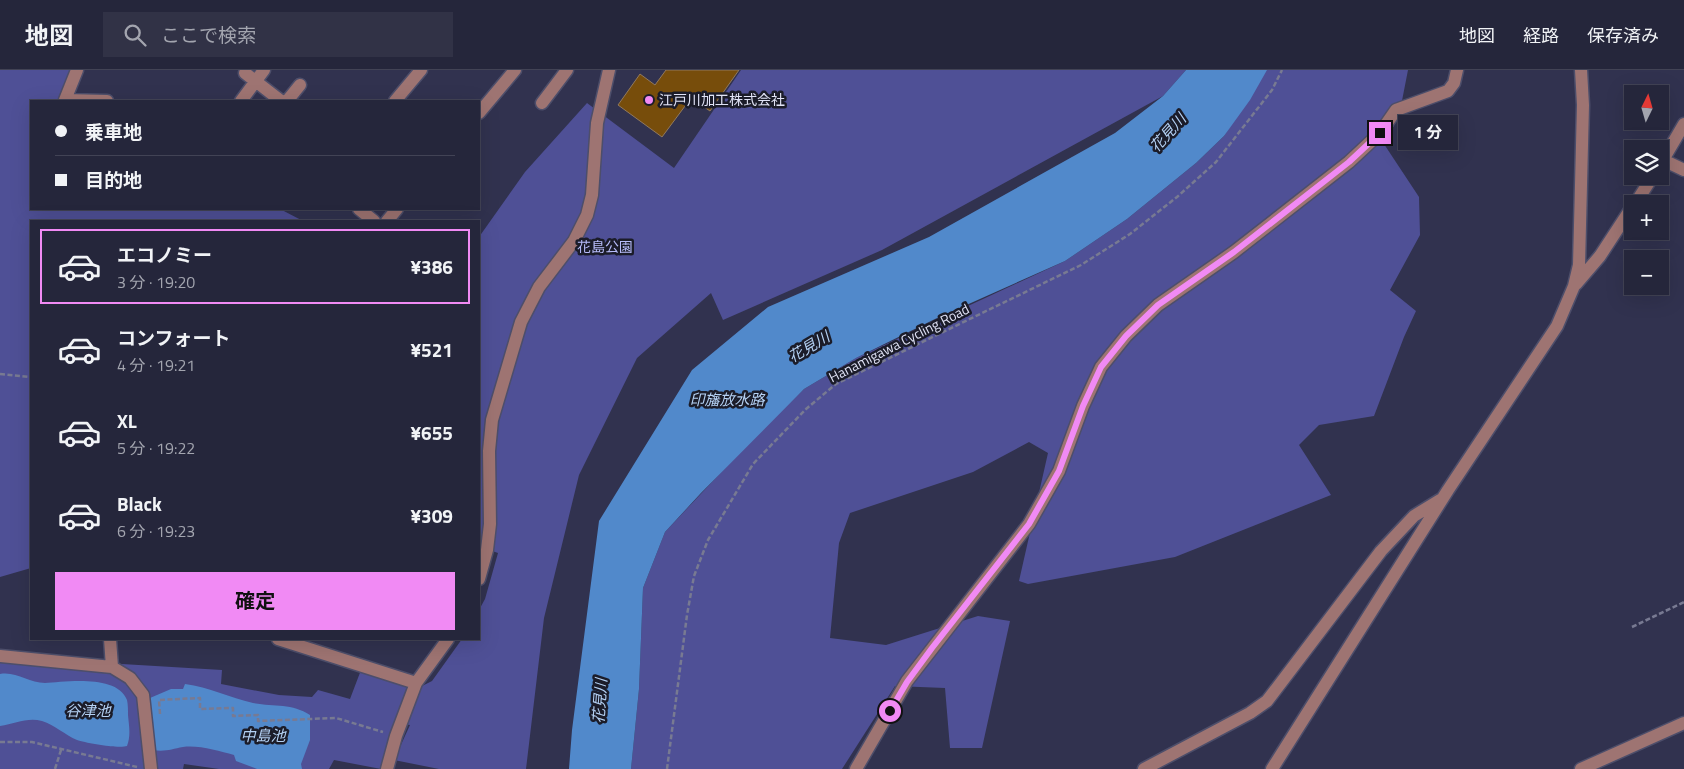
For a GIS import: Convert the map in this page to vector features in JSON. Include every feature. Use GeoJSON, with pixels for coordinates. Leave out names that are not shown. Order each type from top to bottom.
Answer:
{"type":"FeatureCollection","features":[{"type":"Feature","properties":{"kind":"street"},"geometry":{"type":"LineString","coordinates":[[65,100],[77,70]]}},
{"type":"Feature","properties":{"kind":"street"},"geometry":{"type":"LineString","coordinates":[[241,100],[250,77],[264,70]]}},
{"type":"Feature","properties":{"kind":"street"},"geometry":{"type":"LineString","coordinates":[[396,100],[421,70]]}},
{"type":"Feature","properties":{"kind":"street"},"geometry":{"type":"LineString","coordinates":[[480,112],[515,70]]}},
{"type":"Feature","properties":{"kind":"street"},"geometry":{"type":"LineString","coordinates":[[542,103],[567,70]]}},
{"type":"Feature","properties":{"kind":"street"},"geometry":{"type":"LineString","coordinates":[[480,575],[490,524],[489,451],[492,420],[521,322],[539,287],[574,241],[587,215],[592,195],[597,123],[608,70]]}},
{"type":"Feature","properties":{"kind":"street"},"geometry":{"type":"LineString","coordinates":[[856,769],[907,682],[1029,524],[1059,471],[1083,406],[1101,367],[1126,336],[1158,305],[1234,252],[1349,162],[1380,133],[1396,110],[1448,91],[1454,83],[1456,70]]}},
{"type":"Feature","properties":{"kind":"street"},"geometry":{"type":"LineString","coordinates":[[1272,769],[1443,498],[1557,326],[1574,286],[1579,265],[1583,105],[1581,70]]}},
{"type":"Feature","properties":{"kind":"street"},"geometry":{"type":"LineString","coordinates":[[250,77],[280,100]]}},
{"type":"Feature","properties":{"kind":"street"},"geometry":{"type":"LineString","coordinates":[[288,100],[300,85]]}},
{"type":"Feature","properties":{"kind":"street"},"geometry":{"type":"LineString","coordinates":[[1669,150],[1684,124]]}},
{"type":"Feature","properties":{"kind":"street"},"geometry":{"type":"LineString","coordinates":[[1669,165],[1684,170]]}},
{"type":"Feature","properties":{"kind":"street"},"geometry":{"type":"LineString","coordinates":[[360,210],[373,220]]}},
{"type":"Feature","properties":{"kind":"street"},"geometry":{"type":"LineString","coordinates":[[388,220],[397,210]]}},
{"type":"Feature","properties":{"kind":"street"},"geometry":{"type":"LineString","coordinates":[[1574,286],[1600,256],[1624,219]]}},
{"type":"Feature","properties":{"kind":"street"},"geometry":{"type":"LineString","coordinates":[[1144,769],[1250,713],[1267,701],[1380,551],[1414,516],[1443,498]]}},
{"type":"Feature","properties":{"kind":"street"},"geometry":{"type":"LineString","coordinates":[[110,640],[112,667]]}},
{"type":"Feature","properties":{"kind":"street"},"geometry":{"type":"LineString","coordinates":[[281,640],[416,683]]}},
{"type":"Feature","properties":{"kind":"street"},"geometry":{"type":"LineString","coordinates":[[387,769],[396,736],[416,683],[447,640]]}},
{"type":"Feature","properties":{"kind":"street"},"geometry":{"type":"LineString","coordinates":[[0,656],[112,667],[130,678],[143,695],[151,768]]}},
{"type":"Feature","properties":{"kind":"street"},"geometry":{"type":"LineString","coordinates":[[1581,769],[1684,724]]}},
{"type":"Feature","properties":{"kind":"path","name":"Hanamigawa Cycling Road"},"geometry":{"type":"LineString","coordinates":[[667,769],[686,615],[694,576],[708,540],[753,464],[806,408],[836,384],[1081,265],[1130,234],[1177,197],[1216,162],[1272,90],[1282,70]]}},
{"type":"Feature","properties":{"kind":"path"},"geometry":{"type":"LineString","coordinates":[[0,374],[30,377]]}},
{"type":"Feature","properties":{"kind":"path"},"geometry":{"type":"LineString","coordinates":[[1632,627],[1684,602]]}},
{"type":"Feature","properties":{"kind":"path"},"geometry":{"type":"LineString","coordinates":[[160,717],[159,700],[200,698],[200,709],[232,708],[233,716],[258,715],[258,721],[336,718],[396,736]]}},
{"type":"Feature","properties":{"kind":"path"},"geometry":{"type":"LineString","coordinates":[[0,742],[32,742],[129,767],[151,768]]}},
{"type":"Feature","properties":{"kind":"path"},"geometry":{"type":"LineString","coordinates":[[55,769],[60,750]]}},
{"type":"Feature","properties":{"kind":"green space"},"geometry":{"type":"Polygon","coordinates":[[[0,70],[73,70],[61,100],[30,100],[30,210],[282,210],[301,220],[30,220],[30,568],[0,577],[0,70]]]}},
{"type":"Feature","properties":{"kind":"green space","name":"花島公園"},"geometry":{"type":"Polygon","coordinates":[[[741,70],[1186,70],[1163,96],[882,250],[723,320],[711,293],[637,358],[579,475],[544,618],[526,769],[439,769],[394,760],[410,725],[396,723],[381,769],[334,760],[329,769],[219,769],[184,764],[183,769],[0,769],[0,662],[103,672],[122,664],[222,670],[221,684],[279,695],[312,697],[318,690],[350,699],[361,670],[396,681],[422,686],[432,681],[461,640],[480,640],[480,608],[485,599],[498,553],[481,547],[480,548],[480,236],[525,172],[587,103],[674,168],[741,70]]]}},
{"type":"Feature","properties":{"kind":"green space"},"geometry":{"type":"Polygon","coordinates":[[[1265,70],[1408,70],[1399,116],[1384,144],[1419,197],[1420,235],[1390,290],[1416,311],[1374,416],[1319,425],[1299,445],[1331,495],[1175,557],[1028,584],[1019,581],[1048,453],[1029,442],[973,472],[850,513],[839,543],[830,638],[886,645],[978,616],[1010,621],[982,748],[950,748],[945,688],[895,686],[842,769],[631,769],[639,689],[643,588],[665,532],[759,432],[804,389],[856,358],[1065,261],[1127,219],[1196,163],[1224,136],[1265,70]]]}},
{"type":"Feature","properties":{"kind":"water","name":"印旛放水路"},"geometry":{"type":"Polygon","coordinates":[[[1186,70],[1267,70],[1250,100],[1224,136],[1196,163],[1127,219],[1065,261],[935,319],[856,358],[804,389],[665,532],[643,588],[639,689],[631,769],[569,769],[572,730],[599,521],[692,370],[768,307],[929,237],[1115,133],[1163,96],[1186,70]]]}},
{"type":"Feature","properties":{"kind":"water","name":"谷津池"},"geometry":{"type":"Polygon","coordinates":[[[0,674],[12,674],[45,683],[90,681],[113,686],[127,700],[129,738],[127,746],[110,746],[77,740],[51,725],[37,720],[26,720],[0,726],[0,674]]]}},
{"type":"Feature","properties":{"kind":"water","name":"中島池"},"geometry":{"type":"Polygon","coordinates":[[[185,684],[253,703],[296,709],[310,715],[310,740],[301,764],[302,769],[257,769],[236,761],[234,755],[202,748],[183,747],[153,750],[150,698],[171,689],[183,689],[185,684]]]}},
{"type":"Feature","properties":{"kind":"building"},"geometry":{"type":"Polygon","coordinates":[[[666,70],[739,70],[710,111],[691,98],[662,137],[618,105],[640,74],[655,85],[666,70]]]}},
{"type":"Feature","properties":{"kind":"place","name":"江戸川加工株式会社"},"geometry":{"type":"Point","coordinates":[649,100]}},
{"type":"Feature","properties":{"kind":"route"},"geometry":{"type":"LineString","coordinates":[[890,711],[907,682],[932,648],[1029,524],[1059,471],[1083,406],[1101,367],[1126,336],[1158,305],[1234,252],[1349,162],[1380,133]]}},
{"type":"Feature","properties":{"kind":"water label","name":"花見川"},"geometry":{"type":"Point","coordinates":[1168,133]}},
{"type":"Feature","properties":{"kind":"water label","name":"花見川"},"geometry":{"type":"Point","coordinates":[809,347]}},
{"type":"Feature","properties":{"kind":"water label","name":"花見川"},"geometry":{"type":"Point","coordinates":[600,701]}}]}
